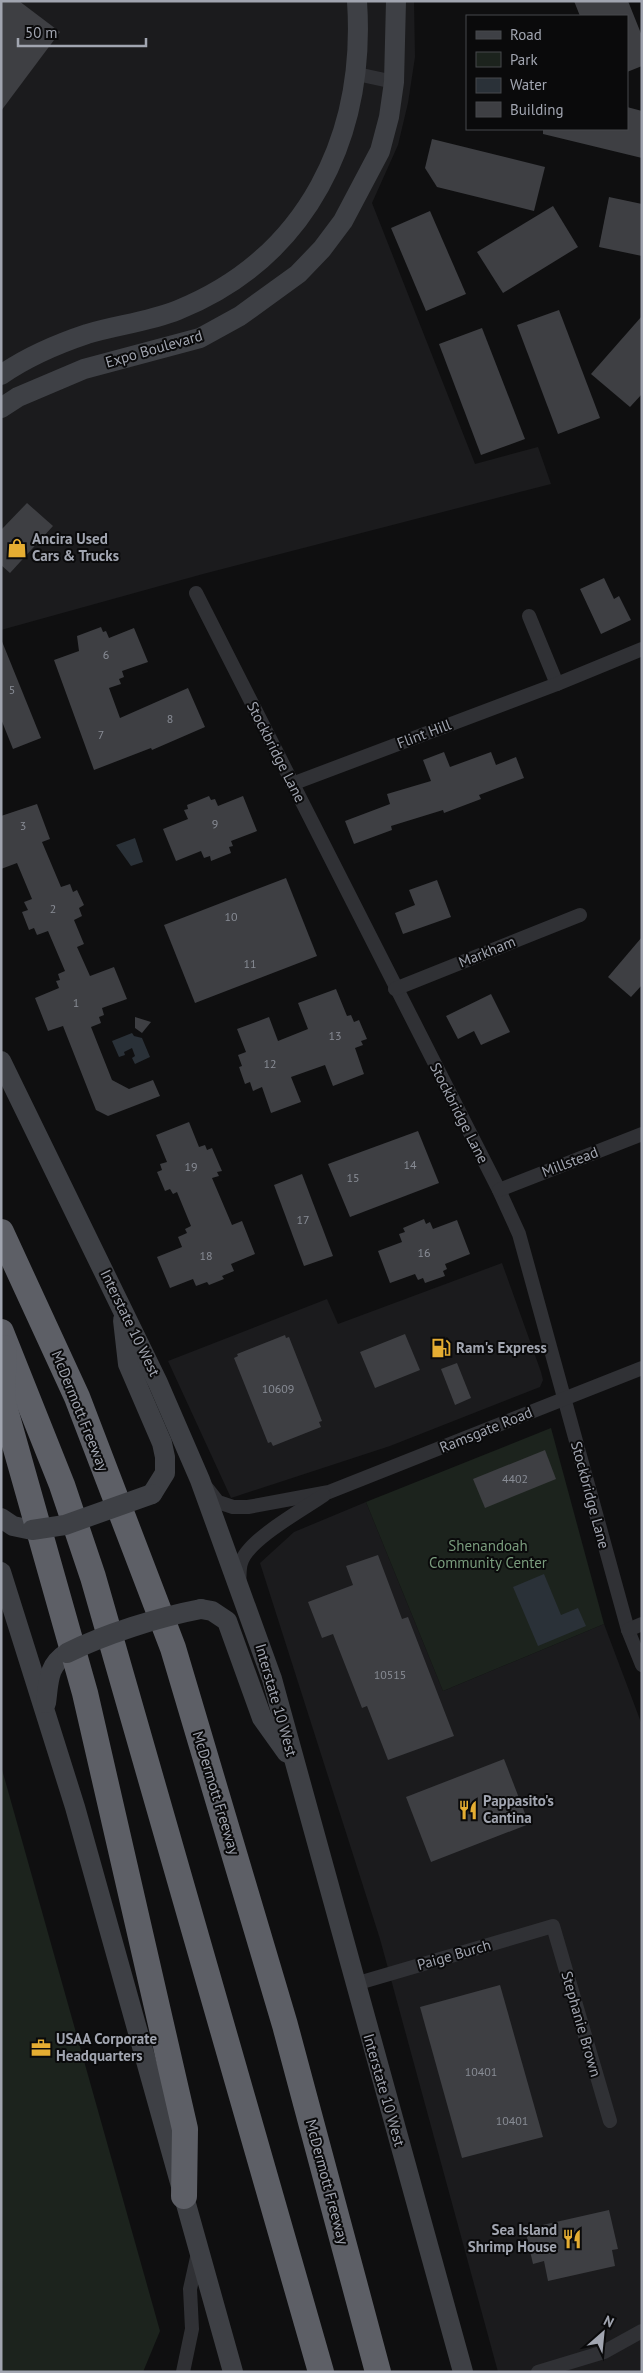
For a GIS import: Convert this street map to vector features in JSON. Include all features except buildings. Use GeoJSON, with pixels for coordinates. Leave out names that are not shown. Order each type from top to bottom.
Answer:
{"type":"FeatureCollection","features":[{"type":"Feature","properties":{"kind":"highway","name":"McDermott Freeway"},"geometry":{"type":"LineString","coordinates":[[1,1232],[77,1397],[173,1648],[285,2025],[378,2372]]}},
{"type":"Feature","properties":{"kind":"highway"},"geometry":{"type":"LineString","coordinates":[[3,1335],[2,1399],[85,1693],[185,2129],[184,2196]]}},
{"type":"Feature","properties":{"kind":"highway"},"geometry":{"type":"LineString","coordinates":[[3,1335],[62,1485],[93,1577],[321,2372]]}},
{"type":"Feature","properties":{"kind":"main road","name":"Expo Boulevard"},"geometry":{"type":"LineString","coordinates":[[1,375],[30,357],[87,334],[145,321],[178,310],[234,280],[259,259],[303,215],[320,188],[346,128],[357,74],[359,31],[357,1]]}},
{"type":"Feature","properties":{"kind":"main road","name":"Expo Boulevard"},"geometry":{"type":"LineString","coordinates":[[1,408],[18,397],[84,369],[200,338],[240,316],[298,274],[322,249],[338,228],[364,184],[380,151],[389,117],[394,82],[396,1]]}},
{"type":"Feature","properties":{"kind":"main road","name":"Interstate 10 West"},"geometry":{"type":"LineString","coordinates":[[1,1061],[122,1305],[200,1480],[239,1584],[272,1679],[354,1984],[463,2372]]}},
{"type":"Feature","properties":{"kind":"main road"},"geometry":{"type":"LineString","coordinates":[[1,1518],[13,1526],[32,1530],[65,1525],[152,1494],[165,1473],[165,1457],[162,1443],[128,1364],[122,1305]]}},
{"type":"Feature","properties":{"kind":"main road"},"geometry":{"type":"LineString","coordinates":[[1,1572],[45,1708],[107,1917],[233,2372]]}},
{"type":"Feature","properties":{"kind":"main road"},"geometry":{"type":"LineString","coordinates":[[45,1708],[50,1675],[56,1660],[67,1653],[82,1645],[177,1614],[201,1609],[212,1611],[227,1621],[262,1718],[294,1763]]}},
{"type":"Feature","properties":{"kind":"street"},"geometry":{"type":"LineString","coordinates":[[357,74],[394,82]]}},
{"type":"Feature","properties":{"kind":"street","name":"Stockbridge Lane"},"geometry":{"type":"LineString","coordinates":[[196,593],[395,989],[499,1190],[519,1234],[628,1630],[642,1665]]}},
{"type":"Feature","properties":{"kind":"street"},"geometry":{"type":"LineString","coordinates":[[529,616],[557,684]]}},
{"type":"Feature","properties":{"kind":"street","name":"Flint Hill"},"geometry":{"type":"LineString","coordinates":[[292,784],[557,684],[642,649]]}},
{"type":"Feature","properties":{"kind":"street","name":"Markham"},"geometry":{"type":"LineString","coordinates":[[395,989],[580,916]]}},
{"type":"Feature","properties":{"kind":"street","name":"Millstead"},"geometry":{"type":"LineString","coordinates":[[499,1190],[642,1134]]}},
{"type":"Feature","properties":{"kind":"street","name":"Ramsgate Road"},"geometry":{"type":"LineString","coordinates":[[200,1480],[218,1502],[233,1507],[248,1507],[329,1492],[642,1368]]}},
{"type":"Feature","properties":{"kind":"street","name":"Ramsgate Road"},"geometry":{"type":"LineString","coordinates":[[239,1584],[241,1562],[249,1548],[261,1537],[329,1492]]}},
{"type":"Feature","properties":{"kind":"street"},"geometry":{"type":"LineString","coordinates":[[628,1630],[642,1624]]}},
{"type":"Feature","properties":{"kind":"street","name":"Paige Burch"},"geometry":{"type":"LineString","coordinates":[[354,1984],[553,1926]]}},
{"type":"Feature","properties":{"kind":"street","name":"Stephanie Brown"},"geometry":{"type":"LineString","coordinates":[[553,1926],[610,2121]]}},
{"type":"Feature","properties":{"kind":"street"},"geometry":{"type":"LineString","coordinates":[[183,2372],[192,2329],[190,2289],[200,2248]]}},
{"type":"Feature","properties":{"kind":"street"},"geometry":{"type":"LineString","coordinates":[[538,2372],[604,2352],[642,2331]]}},
{"type":"Feature","properties":{"kind":"shaded area"},"geometry":{"type":"Polygon","coordinates":[[[1,1],[414,1],[415,57],[408,103],[398,145],[372,203],[475,464],[538,447],[551,484],[203,574],[1,630],[1,1]]]}},
{"type":"Feature","properties":{"kind":"shaded area"},"geometry":{"type":"Polygon","coordinates":[[[502,1263],[541,1372],[543,1380],[540,1387],[390,1446],[231,1498],[168,1361],[327,1299],[338,1324],[502,1263]]]}},
{"type":"Feature","properties":{"kind":"shaded area"},"geometry":{"type":"Polygon","coordinates":[[[366,1502],[443,1691],[604,1624],[642,1725],[642,2372],[498,2372],[380,1939],[260,1563],[294,1532],[366,1502]]]}},
{"type":"Feature","properties":{"kind":"green space","name":"Shenandoah Community Center"},"geometry":{"type":"Polygon","coordinates":[[[551,1428],[604,1624],[443,1691],[366,1502],[551,1428]]]}},
{"type":"Feature","properties":{"kind":"green space","name":"USAA Corporate Headquarters"},"geometry":{"type":"Polygon","coordinates":[[[1,1766],[160,2331],[143,2372],[1,2372],[1,1766]]]}},
{"type":"Feature","properties":{"kind":"water"},"geometry":{"type":"Polygon","coordinates":[[[135,838],[143,862],[131,866],[116,845],[135,838]]]}},
{"type":"Feature","properties":{"kind":"water"},"geometry":{"type":"Polygon","coordinates":[[[132,1033],[134,1036],[142,1038],[150,1057],[135,1064],[132,1058],[135,1056],[132,1048],[124,1052],[125,1055],[119,1057],[112,1041],[132,1033]]]}},
{"type":"Feature","properties":{"kind":"water"},"geometry":{"type":"Polygon","coordinates":[[[544,1574],[561,1615],[578,1608],[586,1626],[538,1646],[513,1587],[544,1574]]]}},
{"type":"Feature","properties":{"kind":"place","name":"Ancira Used Cars & Trucks"},"geometry":{"type":"Point","coordinates":[17,548]}},
{"type":"Feature","properties":{"kind":"place","name":"Ram's Express"},"geometry":{"type":"Point","coordinates":[441,1348]}},
{"type":"Feature","properties":{"kind":"place","name":"Pappasito's Cantina"},"geometry":{"type":"Point","coordinates":[468,1810]}},
{"type":"Feature","properties":{"kind":"place","name":"USAA Corporate Headquarters"},"geometry":{"type":"Point","coordinates":[41,2048]}},
{"type":"Feature","properties":{"kind":"place","name":"Sea Island Shrimp House"},"geometry":{"type":"Point","coordinates":[572,2239]}}]}
